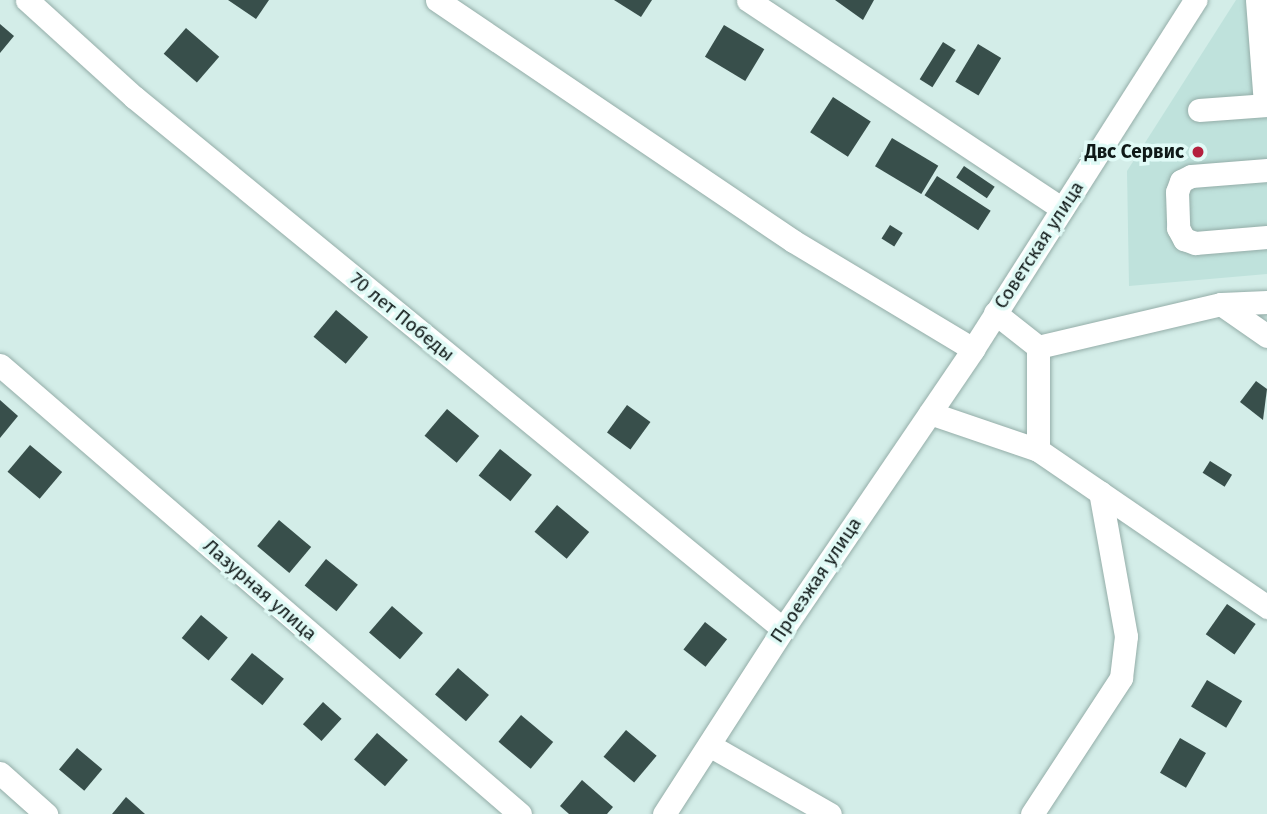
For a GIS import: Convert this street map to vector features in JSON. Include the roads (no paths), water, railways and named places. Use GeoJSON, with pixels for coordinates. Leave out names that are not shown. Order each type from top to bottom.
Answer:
{"type":"FeatureCollection","features":[{"type":"Feature","properties":{"kind":"street","name":"70 лет Победы"},"geometry":{"type":"LineString","coordinates":[[27,0],[134,97],[783,629]]}},
{"type":"Feature","properties":{"kind":"street"},"geometry":{"type":"LineString","coordinates":[[437,0],[793,241],[974,349]]}},
{"type":"Feature","properties":{"kind":"street"},"geometry":{"type":"LineString","coordinates":[[748,0],[1062,209]]}},
{"type":"Feature","properties":{"kind":"street","name":"Советская улица"},"geometry":{"type":"LineString","coordinates":[[974,349],[1195,0]]}},
{"type":"Feature","properties":{"kind":"street"},"geometry":{"type":"LineString","coordinates":[[1199,110],[1266,105],[1257,0]]}},
{"type":"Feature","properties":{"kind":"street"},"geometry":{"type":"LineString","coordinates":[[1267,170],[1191,176],[1181,181],[1177,192],[1178,228],[1184,239],[1195,243],[1267,237]]}},
{"type":"Feature","properties":{"kind":"street"},"geometry":{"type":"LineString","coordinates":[[1038,347],[1221,304],[1267,302]]}},
{"type":"Feature","properties":{"kind":"street"},"geometry":{"type":"LineString","coordinates":[[1221,304],[1267,336]]}},
{"type":"Feature","properties":{"kind":"street"},"geometry":{"type":"LineString","coordinates":[[995,313],[1038,347]]}},
{"type":"Feature","properties":{"kind":"street"},"geometry":{"type":"LineString","coordinates":[[1038,347],[1038,450]]}},
{"type":"Feature","properties":{"kind":"street","name":"Проезжая улица"},"geometry":{"type":"LineString","coordinates":[[664,814],[783,629],[974,349]]}},
{"type":"Feature","properties":{"kind":"street","name":"Лазурная улица"},"geometry":{"type":"LineString","coordinates":[[0,365],[520,814]]}},
{"type":"Feature","properties":{"kind":"street"},"geometry":{"type":"LineString","coordinates":[[930,413],[1038,450],[1267,607]]}},
{"type":"Feature","properties":{"kind":"street"},"geometry":{"type":"LineString","coordinates":[[1032,814],[1121,678],[1126,636],[1100,492]]}},
{"type":"Feature","properties":{"kind":"street"},"geometry":{"type":"LineString","coordinates":[[709,745],[830,814]]}},
{"type":"Feature","properties":{"kind":"street"},"geometry":{"type":"LineString","coordinates":[[0,774],[46,814]]}},
{"type":"Feature","properties":{"kind":"place","name":"Двс Сервис"},"geometry":{"type":"Point","coordinates":[1198,152]}}]}
